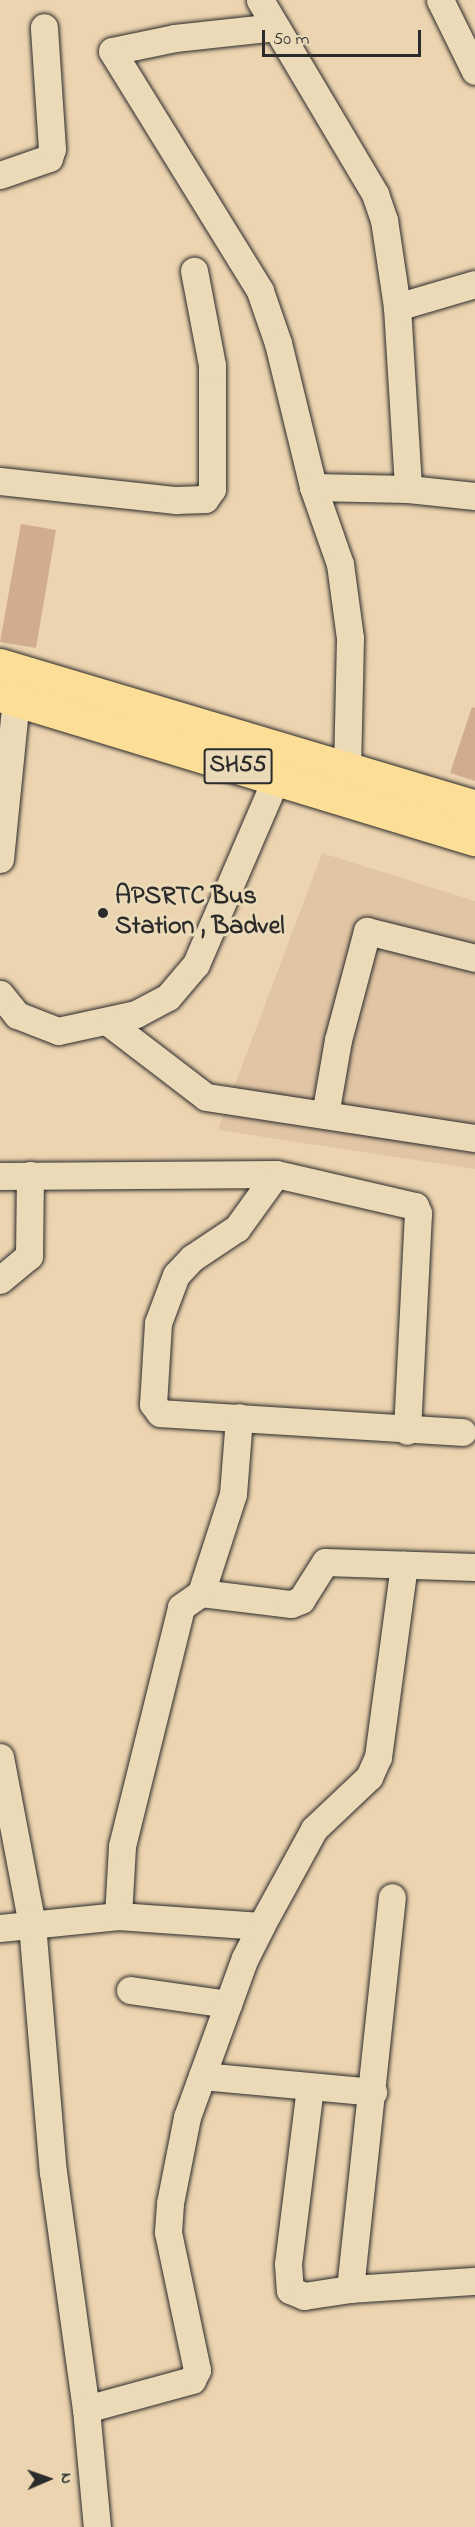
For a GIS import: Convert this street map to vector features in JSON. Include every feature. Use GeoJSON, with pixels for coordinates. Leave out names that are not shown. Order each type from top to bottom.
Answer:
{"type":"FeatureCollection","features":[{"type":"Feature","properties":{"kind":"main road"},"geometry":{"type":"LineString","coordinates":[[0,665],[475,807]]}},
{"type":"Feature","properties":{"kind":"main road","name":"SH55"},"geometry":{"type":"LineString","coordinates":[[8,697],[475,840]]}},
{"type":"Feature","properties":{"kind":"street"},"geometry":{"type":"LineString","coordinates":[[260,0],[375,194],[384,220],[397,307],[408,489]]}},
{"type":"Feature","properties":{"kind":"street"},"geometry":{"type":"LineString","coordinates":[[440,0],[472,58]]}},
{"type":"Feature","properties":{"kind":"street"},"geometry":{"type":"LineString","coordinates":[[0,175],[49,158],[52,149],[44,27]]}},
{"type":"Feature","properties":{"kind":"street"},"geometry":{"type":"LineString","coordinates":[[276,27],[175,38],[112,51],[260,291],[278,343],[313,486],[340,564],[350,638],[347,767]]}},
{"type":"Feature","properties":{"kind":"street"},"geometry":{"type":"LineString","coordinates":[[0,481],[176,500],[205,499],[212,489],[212,365],[194,271]]}},
{"type":"Feature","properties":{"kind":"street"},"geometry":{"type":"LineString","coordinates":[[397,307],[475,285]]}},
{"type":"Feature","properties":{"kind":"street"},"geometry":{"type":"LineString","coordinates":[[313,486],[408,489],[475,496]]}},
{"type":"Feature","properties":{"kind":"street"},"geometry":{"type":"LineString","coordinates":[[0,859],[8,697]]}},
{"type":"Feature","properties":{"kind":"street"},"geometry":{"type":"LineString","coordinates":[[0,994],[17,1015],[57,1031],[108,1022],[136,1014],[168,997],[196,964],[276,778]]}},
{"type":"Feature","properties":{"kind":"street"},"geometry":{"type":"LineString","coordinates":[[325,1115],[338,1040],[367,931],[475,958]]}},
{"type":"Feature","properties":{"kind":"street"},"geometry":{"type":"LineString","coordinates":[[108,1022],[206,1097],[475,1138]]}},
{"type":"Feature","properties":{"kind":"street"},"geometry":{"type":"LineString","coordinates":[[276,1174],[237,1228],[176,1275],[158,1323],[153,1404],[160,1413],[407,1431],[462,1432]]}},
{"type":"Feature","properties":{"kind":"street"},"geometry":{"type":"LineString","coordinates":[[0,1176],[276,1174],[414,1206],[418,1213],[407,1431]]}},
{"type":"Feature","properties":{"kind":"street"},"geometry":{"type":"LineString","coordinates":[[0,1280],[29,1256],[30,1175]]}},
{"type":"Feature","properties":{"kind":"street"},"geometry":{"type":"LineString","coordinates":[[118,1916],[122,1846],[181,1607],[201,1593],[233,1494],[239,1417]]}},
{"type":"Feature","properties":{"kind":"street"},"geometry":{"type":"LineString","coordinates":[[201,1593],[291,1604],[301,1600],[325,1562],[475,1567]]}},
{"type":"Feature","properties":{"kind":"street"},"geometry":{"type":"LineString","coordinates":[[86,2409],[192,2380],[197,2370],[168,2232],[170,2203],[187,2117],[228,2004],[261,1926],[314,1829],[369,1778],[378,1757],[404,1565]]}},
{"type":"Feature","properties":{"kind":"street"},"geometry":{"type":"LineString","coordinates":[[0,1757],[32,1924],[53,2172],[86,2409],[98,2527]]}},
{"type":"Feature","properties":{"kind":"street"},"geometry":{"type":"LineString","coordinates":[[350,2289],[373,2092],[392,1897]]}},
{"type":"Feature","properties":{"kind":"street"},"geometry":{"type":"LineString","coordinates":[[0,1928],[118,1916],[261,1926]]}},
{"type":"Feature","properties":{"kind":"street"},"geometry":{"type":"LineString","coordinates":[[130,1990],[228,2004]]}},
{"type":"Feature","properties":{"kind":"street"},"geometry":{"type":"LineString","coordinates":[[202,2076],[373,2092]]}},
{"type":"Feature","properties":{"kind":"street"},"geometry":{"type":"LineString","coordinates":[[310,2087],[287,2283],[290,2290],[304,2296],[350,2289],[475,2281]]}},
{"type":"Feature","properties":{"kind":"shaded area"},"geometry":{"type":"Polygon","coordinates":[[[322,853],[475,901],[475,1169],[218,1130],[322,853]]]}},
{"type":"Feature","properties":{"kind":"building"},"geometry":{"type":"Polygon","coordinates":[[[21,524],[56,530],[36,648],[0,642],[21,524]]]}},
{"type":"Feature","properties":{"kind":"building"},"geometry":{"type":"Polygon","coordinates":[[[472,707],[475,708],[475,781],[450,773],[472,707]]]}},
{"type":"Feature","properties":{"kind":"place","name":"APSRTC Bus Station , Badvel"},"geometry":{"type":"Point","coordinates":[103,913]}}]}
